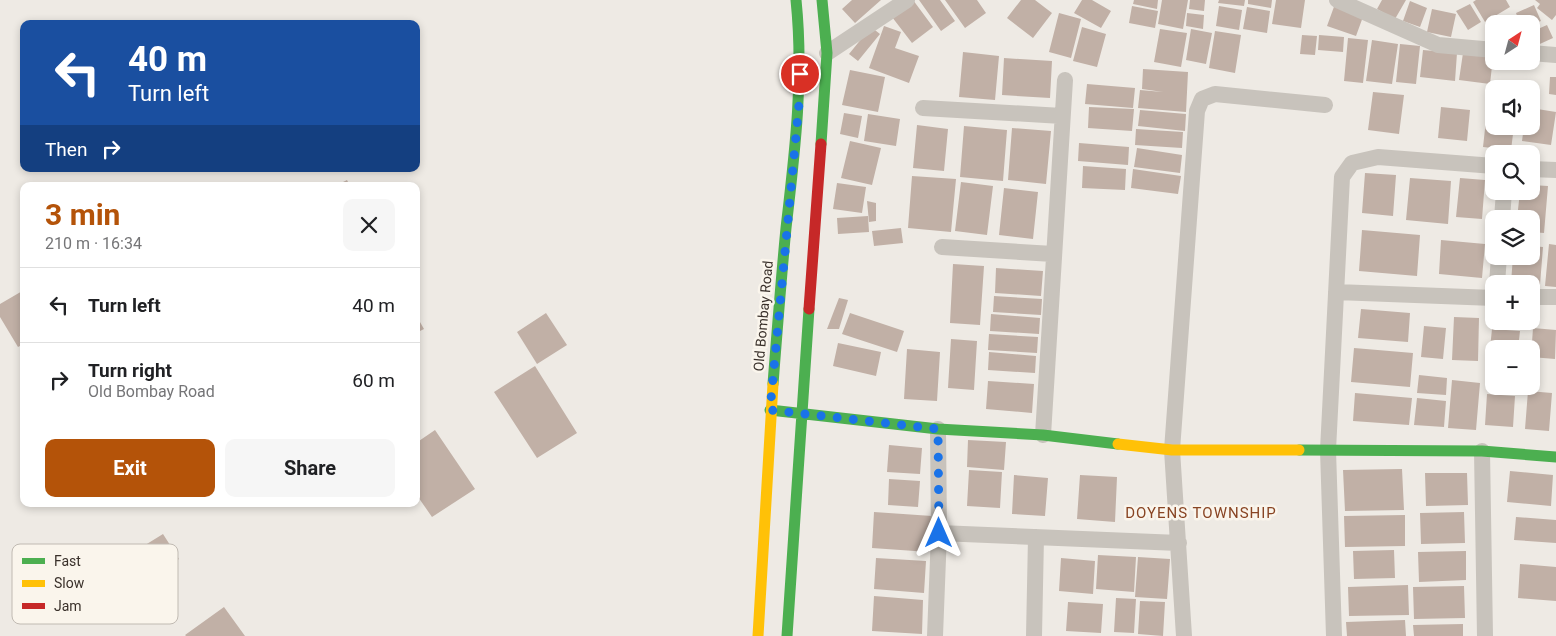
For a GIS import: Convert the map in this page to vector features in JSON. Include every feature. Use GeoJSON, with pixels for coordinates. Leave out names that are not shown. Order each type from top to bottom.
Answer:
{"type":"FeatureCollection","features":[{"type":"Feature","properties":{"kind":"main road","name":"Old Bombay Road"},"geometry":{"type":"LineString","coordinates":[[758,636],[770,410],[799,104],[801,44],[796,0]]}},
{"type":"Feature","properties":{"kind":"main road"},"geometry":{"type":"LineString","coordinates":[[786,636],[827,52],[822,0]]}},
{"type":"Feature","properties":{"kind":"main road"},"geometry":{"type":"LineString","coordinates":[[770,410],[938,429],[1043,435],[1172,450],[1482,451],[1556,457]]}},
{"type":"Feature","properties":{"kind":"street"},"geometry":{"type":"LineString","coordinates":[[827,52],[907,0]]}},
{"type":"Feature","properties":{"kind":"street"},"geometry":{"type":"LineString","coordinates":[[1337,0],[1438,44],[1485,49]]}},
{"type":"Feature","properties":{"kind":"street"},"geometry":{"type":"LineString","coordinates":[[1540,54],[1556,55]]}},
{"type":"Feature","properties":{"kind":"street"},"geometry":{"type":"LineString","coordinates":[[1043,435],[1065,80]]}},
{"type":"Feature","properties":{"kind":"street"},"geometry":{"type":"LineString","coordinates":[[1184,636],[1172,450],[1197,110],[1202,99],[1215,94],[1325,105]]}},
{"type":"Feature","properties":{"kind":"street"},"geometry":{"type":"LineString","coordinates":[[922,108],[1062,116]]}},
{"type":"Feature","properties":{"kind":"street"},"geometry":{"type":"LineString","coordinates":[[1334,636],[1328,450],[1342,178],[1352,163],[1378,157],[1485,165]]}},
{"type":"Feature","properties":{"kind":"street"},"geometry":{"type":"LineString","coordinates":[[1540,169],[1556,170]]}},
{"type":"Feature","properties":{"kind":"street"},"geometry":{"type":"LineString","coordinates":[[942,247],[1053,254]]}},
{"type":"Feature","properties":{"kind":"street"},"geometry":{"type":"LineString","coordinates":[[1336,292],[1485,298]]}},
{"type":"Feature","properties":{"kind":"street"},"geometry":{"type":"LineString","coordinates":[[1540,298],[1556,297]]}},
{"type":"Feature","properties":{"kind":"street"},"geometry":{"type":"LineString","coordinates":[[936,636],[939,533],[938,429]]}},
{"type":"Feature","properties":{"kind":"street"},"geometry":{"type":"LineString","coordinates":[[1482,451],[1485,636]]}},
{"type":"Feature","properties":{"kind":"street"},"geometry":{"type":"LineString","coordinates":[[939,533],[1179,543]]}},
{"type":"Feature","properties":{"kind":"street"},"geometry":{"type":"LineString","coordinates":[[1034,636],[1036,537]]}},
{"type":"Feature","properties":{"kind":"building"},"geometry":{"type":"Polygon","coordinates":[[[852,0],[881,0],[855,23],[842,9],[852,0]]]}},
{"type":"Feature","properties":{"kind":"building"},"geometry":{"type":"Polygon","coordinates":[[[913,0],[933,27],[912,43],[892,17],[913,0]]]}},
{"type":"Feature","properties":{"kind":"building"},"geometry":{"type":"Polygon","coordinates":[[[919,0],[940,0],[955,21],[941,31],[919,0]]]}},
{"type":"Feature","properties":{"kind":"building"},"geometry":{"type":"Polygon","coordinates":[[[945,0],[977,0],[986,13],[965,28],[945,0]]]}},
{"type":"Feature","properties":{"kind":"building"},"geometry":{"type":"Polygon","coordinates":[[[1021,0],[1035,0],[1052,13],[1033,38],[1007,18],[1021,0]]]}},
{"type":"Feature","properties":{"kind":"building"},"geometry":{"type":"Polygon","coordinates":[[[1082,0],[1092,0],[1111,11],[1101,28],[1074,13],[1082,0]]]}},
{"type":"Feature","properties":{"kind":"building"},"geometry":{"type":"Polygon","coordinates":[[[1134,0],[1158,0],[1157,9],[1133,4],[1134,0]]]}},
{"type":"Feature","properties":{"kind":"building"},"geometry":{"type":"Polygon","coordinates":[[[1162,0],[1188,0],[1183,29],[1158,24],[1162,0]]]}},
{"type":"Feature","properties":{"kind":"building"},"geometry":{"type":"Polygon","coordinates":[[[1190,0],[1205,0],[1204,11],[1189,9],[1190,0]]]}},
{"type":"Feature","properties":{"kind":"building"},"geometry":{"type":"Polygon","coordinates":[[[1219,0],[1245,0],[1244,6],[1218,3],[1219,0]]]}},
{"type":"Feature","properties":{"kind":"building"},"geometry":{"type":"Polygon","coordinates":[[[1248,0],[1272,0],[1271,8],[1248,4],[1248,0]]]}},
{"type":"Feature","properties":{"kind":"building"},"geometry":{"type":"Polygon","coordinates":[[[1276,0],[1305,0],[1301,28],[1272,24],[1276,0]]]}},
{"type":"Feature","properties":{"kind":"building"},"geometry":{"type":"Polygon","coordinates":[[[1382,0],[1406,0],[1395,19],[1377,9],[1382,0]]]}},
{"type":"Feature","properties":{"kind":"building"},"geometry":{"type":"Polygon","coordinates":[[[1476,0],[1506,0],[1510,7],[1497,15],[1485,15],[1485,22],[1473,2],[1476,0]]]}},
{"type":"Feature","properties":{"kind":"building"},"geometry":{"type":"Polygon","coordinates":[[[1535,0],[1556,0],[1556,15],[1552,20],[1537,8],[1540,4],[1535,0]]]}},
{"type":"Feature","properties":{"kind":"building"},"geometry":{"type":"Polygon","coordinates":[[[1410,1],[1427,8],[1420,27],[1403,21],[1410,1]]]}},
{"type":"Feature","properties":{"kind":"building"},"geometry":{"type":"Polygon","coordinates":[[[1335,4],[1364,14],[1356,36],[1327,26],[1335,4]]]}},
{"type":"Feature","properties":{"kind":"building"},"geometry":{"type":"Polygon","coordinates":[[[1470,4],[1481,22],[1468,30],[1456,11],[1470,4]]]}},
{"type":"Feature","properties":{"kind":"building"},"geometry":{"type":"Polygon","coordinates":[[[1534,5],[1538,15],[1517,15],[1516,13],[1534,5]]]}},
{"type":"Feature","properties":{"kind":"building"},"geometry":{"type":"Polygon","coordinates":[[[1132,6],[1158,11],[1155,28],[1129,23],[1132,6]]]}},
{"type":"Feature","properties":{"kind":"building"},"geometry":{"type":"Polygon","coordinates":[[[1219,6],[1242,10],[1239,30],[1216,26],[1219,6]]]}},
{"type":"Feature","properties":{"kind":"building"},"geometry":{"type":"Polygon","coordinates":[[[1247,7],[1270,11],[1267,33],[1243,29],[1247,7]]]}},
{"type":"Feature","properties":{"kind":"building"},"geometry":{"type":"Polygon","coordinates":[[[1432,9],[1456,14],[1451,37],[1427,32],[1432,9]]]}},
{"type":"Feature","properties":{"kind":"building"},"geometry":{"type":"Polygon","coordinates":[[[1059,13],[1081,19],[1071,58],[1049,52],[1059,13]]]}},
{"type":"Feature","properties":{"kind":"building"},"geometry":{"type":"Polygon","coordinates":[[[1187,13],[1204,15],[1203,29],[1186,26],[1187,13]]]}},
{"type":"Feature","properties":{"kind":"building"},"geometry":{"type":"Polygon","coordinates":[[[1547,25],[1553,38],[1540,44],[1540,28],[1547,25]]]}},
{"type":"Feature","properties":{"kind":"building"},"geometry":{"type":"Polygon","coordinates":[[[884,26],[901,32],[895,48],[919,56],[909,83],[869,68],[884,26]]]}},
{"type":"Feature","properties":{"kind":"building"},"geometry":{"type":"Polygon","coordinates":[[[871,27],[880,34],[858,61],[849,54],[871,27]]]}},
{"type":"Feature","properties":{"kind":"building"},"geometry":{"type":"Polygon","coordinates":[[[1082,27],[1106,34],[1097,67],[1073,61],[1082,27]]]}},
{"type":"Feature","properties":{"kind":"building"},"geometry":{"type":"Polygon","coordinates":[[[1160,29],[1187,33],[1181,67],[1154,62],[1160,29]]]}},
{"type":"Feature","properties":{"kind":"building"},"geometry":{"type":"Polygon","coordinates":[[[1191,29],[1212,33],[1206,64],[1186,60],[1191,29]]]}},
{"type":"Feature","properties":{"kind":"building"},"geometry":{"type":"Polygon","coordinates":[[[1215,31],[1241,35],[1235,73],[1209,68],[1215,31]]]}},
{"type":"Feature","properties":{"kind":"building"},"geometry":{"type":"Polygon","coordinates":[[[1302,35],[1317,36],[1315,55],[1300,54],[1302,35]]]}},
{"type":"Feature","properties":{"kind":"building"},"geometry":{"type":"Polygon","coordinates":[[[1319,35],[1344,37],[1343,52],[1318,50],[1319,35]]]}},
{"type":"Feature","properties":{"kind":"building"},"geometry":{"type":"Polygon","coordinates":[[[1348,38],[1368,40],[1363,83],[1344,81],[1348,38]]]}},
{"type":"Feature","properties":{"kind":"building"},"geometry":{"type":"Polygon","coordinates":[[[1372,40],[1398,44],[1392,84],[1366,81],[1372,40]]]}},
{"type":"Feature","properties":{"kind":"building"},"geometry":{"type":"Polygon","coordinates":[[[1400,44],[1420,46],[1416,84],[1396,82],[1400,44]]]}},
{"type":"Feature","properties":{"kind":"building"},"geometry":{"type":"Polygon","coordinates":[[[1423,50],[1457,53],[1455,81],[1420,77],[1423,50]]]}},
{"type":"Feature","properties":{"kind":"building"},"geometry":{"type":"Polygon","coordinates":[[[963,52],[999,56],[995,100],[959,97],[963,52]]]}},
{"type":"Feature","properties":{"kind":"building"},"geometry":{"type":"Polygon","coordinates":[[[1463,53],[1485,56],[1485,70],[1492,70],[1490,80],[1485,80],[1485,83],[1459,80],[1463,53]]]}},
{"type":"Feature","properties":{"kind":"building"},"geometry":{"type":"Polygon","coordinates":[[[1004,58],[1052,61],[1050,98],[1002,95],[1004,58]]]}},
{"type":"Feature","properties":{"kind":"building"},"geometry":{"type":"Polygon","coordinates":[[[1143,69],[1188,72],[1186,112],[1138,108],[1140,90],[1163,92],[1142,89],[1143,69]]]}},
{"type":"Feature","properties":{"kind":"building"},"geometry":{"type":"Polygon","coordinates":[[[850,70],[885,77],[878,112],[842,105],[850,70]]]}},
{"type":"Feature","properties":{"kind":"building"},"geometry":{"type":"Polygon","coordinates":[[[1550,77],[1556,77],[1556,95],[1549,94],[1550,77]]]}},
{"type":"Feature","properties":{"kind":"building"},"geometry":{"type":"Polygon","coordinates":[[[1087,84],[1135,88],[1133,108],[1085,104],[1087,84]]]}},
{"type":"Feature","properties":{"kind":"building"},"geometry":{"type":"Polygon","coordinates":[[[1373,92],[1404,95],[1399,134],[1368,130],[1373,92]]]}},
{"type":"Feature","properties":{"kind":"building"},"geometry":{"type":"Polygon","coordinates":[[[1089,107],[1134,109],[1132,131],[1088,128],[1089,107]]]}},
{"type":"Feature","properties":{"kind":"building"},"geometry":{"type":"Polygon","coordinates":[[[1441,107],[1470,110],[1467,141],[1438,138],[1441,107]]]}},
{"type":"Feature","properties":{"kind":"building"},"geometry":{"type":"Polygon","coordinates":[[[1540,109],[1556,112],[1551,145],[1522,141],[1523,135],[1540,135],[1540,109]]]}},
{"type":"Feature","properties":{"kind":"building"},"geometry":{"type":"Polygon","coordinates":[[[1140,110],[1186,114],[1185,131],[1138,126],[1140,110]]]}},
{"type":"Feature","properties":{"kind":"building"},"geometry":{"type":"Polygon","coordinates":[[[844,113],[862,116],[858,138],[840,134],[844,113]]]}},
{"type":"Feature","properties":{"kind":"building"},"geometry":{"type":"Polygon","coordinates":[[[868,114],[900,119],[896,146],[864,141],[868,114]]]}},
{"type":"Feature","properties":{"kind":"building"},"geometry":{"type":"Polygon","coordinates":[[[917,125],[948,129],[944,171],[913,168],[917,125]]]}},
{"type":"Feature","properties":{"kind":"building"},"geometry":{"type":"Polygon","coordinates":[[[964,126],[1007,130],[1003,181],[960,177],[964,126]]]}},
{"type":"Feature","properties":{"kind":"building"},"geometry":{"type":"Polygon","coordinates":[[[1012,128],[1051,131],[1046,184],[1008,180],[1012,128]]]}},
{"type":"Feature","properties":{"kind":"building"},"geometry":{"type":"Polygon","coordinates":[[[1136,129],[1183,132],[1182,148],[1135,145],[1136,129]]]}},
{"type":"Feature","properties":{"kind":"building"},"geometry":{"type":"Polygon","coordinates":[[[1485,129],[1485,135],[1513,135],[1512,145],[1485,145],[1485,147],[1483,147],[1485,129]]]}},
{"type":"Feature","properties":{"kind":"building"},"geometry":{"type":"Polygon","coordinates":[[[850,141],[881,148],[872,185],[841,178],[850,141]]]}},
{"type":"Feature","properties":{"kind":"building"},"geometry":{"type":"Polygon","coordinates":[[[1079,143],[1129,147],[1128,165],[1078,161],[1079,143]]]}},
{"type":"Feature","properties":{"kind":"building"},"geometry":{"type":"Polygon","coordinates":[[[1137,148],[1182,155],[1180,173],[1134,167],[1137,148]]]}},
{"type":"Feature","properties":{"kind":"building"},"geometry":{"type":"Polygon","coordinates":[[[1083,166],[1126,169],[1125,190],[1082,188],[1083,166]]]}},
{"type":"Feature","properties":{"kind":"building"},"geometry":{"type":"Polygon","coordinates":[[[1133,169],[1181,176],[1178,194],[1131,188],[1133,169]]]}},
{"type":"Feature","properties":{"kind":"building"},"geometry":{"type":"Polygon","coordinates":[[[1365,173],[1396,175],[1393,216],[1362,213],[1365,173]]]}},
{"type":"Feature","properties":{"kind":"building"},"geometry":{"type":"Polygon","coordinates":[[[912,176],[956,179],[951,232],[908,228],[912,176]]]}},
{"type":"Feature","properties":{"kind":"building"},"geometry":{"type":"Polygon","coordinates":[[[1410,178],[1451,181],[1448,224],[1406,220],[1410,178]]]}},
{"type":"Feature","properties":{"kind":"building"},"geometry":{"type":"Polygon","coordinates":[[[1460,178],[1485,180],[1482,219],[1456,217],[1460,178]]]}},
{"type":"Feature","properties":{"kind":"building"},"geometry":{"type":"Polygon","coordinates":[[[961,182],[993,186],[987,235],[955,231],[961,182]]]}},
{"type":"Feature","properties":{"kind":"building"},"geometry":{"type":"Polygon","coordinates":[[[837,183],[866,187],[862,213],[833,209],[837,183]]]}},
{"type":"Feature","properties":{"kind":"building"},"geometry":{"type":"Polygon","coordinates":[[[1540,186],[1548,186],[1544,233],[1540,233],[1540,210],[1518,210],[1519,200],[1540,200],[1540,186]]]}},
{"type":"Feature","properties":{"kind":"building"},"geometry":{"type":"Polygon","coordinates":[[[1004,188],[1038,192],[1033,239],[999,235],[1004,188]]]}},
{"type":"Feature","properties":{"kind":"building"},"geometry":{"type":"Polygon","coordinates":[[[867,201],[876,203],[876,221],[869,222],[867,201]]]}},
{"type":"Feature","properties":{"kind":"building"},"geometry":{"type":"Polygon","coordinates":[[[868,216],[869,232],[838,234],[837,218],[868,216]]]}},
{"type":"Feature","properties":{"kind":"building"},"geometry":{"type":"Polygon","coordinates":[[[901,228],[903,243],[874,246],[872,231],[901,228]]]}},
{"type":"Feature","properties":{"kind":"building"},"geometry":{"type":"Polygon","coordinates":[[[1362,230],[1420,235],[1417,276],[1359,271],[1362,230]]]}},
{"type":"Feature","properties":{"kind":"building"},"geometry":{"type":"Polygon","coordinates":[[[1441,240],[1485,244],[1482,278],[1439,274],[1441,240]]]}},
{"type":"Feature","properties":{"kind":"building"},"geometry":{"type":"Polygon","coordinates":[[[1549,244],[1556,245],[1556,287],[1545,286],[1549,244]]]}},
{"type":"Feature","properties":{"kind":"building"},"geometry":{"type":"Polygon","coordinates":[[[1540,247],[1543,247],[1540,285],[1540,275],[1512,275],[1512,265],[1540,265],[1540,247]]]}},
{"type":"Feature","properties":{"kind":"building"},"geometry":{"type":"Polygon","coordinates":[[[953,264],[984,266],[980,325],[950,323],[953,264]]]}},
{"type":"Feature","properties":{"kind":"building"},"geometry":{"type":"Polygon","coordinates":[[[996,268],[1043,271],[1041,296],[995,293],[996,268]]]}},
{"type":"Feature","properties":{"kind":"building"},"geometry":{"type":"Polygon","coordinates":[[[20,292],[20,346],[18,347],[0,317],[0,304],[20,292]]]}},
{"type":"Feature","properties":{"kind":"building"},"geometry":{"type":"Polygon","coordinates":[[[994,296],[1042,299],[1041,315],[993,312],[994,296]]]}},
{"type":"Feature","properties":{"kind":"building"},"geometry":{"type":"Polygon","coordinates":[[[839,298],[848,300],[839,329],[827,329],[839,298]]]}},
{"type":"Feature","properties":{"kind":"building"},"geometry":{"type":"Polygon","coordinates":[[[1361,309],[1410,313],[1408,342],[1358,338],[1361,309]]]}},
{"type":"Feature","properties":{"kind":"building"},"geometry":{"type":"Polygon","coordinates":[[[546,313],[567,345],[537,364],[517,332],[546,313]]]}},
{"type":"Feature","properties":{"kind":"building"},"geometry":{"type":"Polygon","coordinates":[[[850,313],[904,331],[897,352],[842,334],[850,313]]]}},
{"type":"Feature","properties":{"kind":"building"},"geometry":{"type":"Polygon","coordinates":[[[991,314],[1040,318],[1039,334],[990,331],[991,314]]]}},
{"type":"Feature","properties":{"kind":"building"},"geometry":{"type":"Polygon","coordinates":[[[1454,317],[1479,318],[1478,361],[1452,360],[1454,317]]]}},
{"type":"Feature","properties":{"kind":"building"},"geometry":{"type":"Polygon","coordinates":[[[420,322],[424,329],[420,331],[420,322]]]}},
{"type":"Feature","properties":{"kind":"building"},"geometry":{"type":"Polygon","coordinates":[[[1424,326],[1446,328],[1443,359],[1421,357],[1424,326]]]}},
{"type":"Feature","properties":{"kind":"building"},"geometry":{"type":"Polygon","coordinates":[[[1492,330],[1520,331],[1519,340],[1491,340],[1492,330]]]}},
{"type":"Feature","properties":{"kind":"building"},"geometry":{"type":"Polygon","coordinates":[[[1533,330],[1556,330],[1555,359],[1540,358],[1540,340],[1532,340],[1533,330]]]}},
{"type":"Feature","properties":{"kind":"building"},"geometry":{"type":"Polygon","coordinates":[[[989,334],[1038,337],[1037,353],[988,350],[989,334]]]}},
{"type":"Feature","properties":{"kind":"building"},"geometry":{"type":"Polygon","coordinates":[[[951,339],[977,341],[974,390],[948,388],[951,339]]]}},
{"type":"Feature","properties":{"kind":"building"},"geometry":{"type":"Polygon","coordinates":[[[838,343],[881,352],[876,376],[833,366],[838,343]]]}},
{"type":"Feature","properties":{"kind":"building"},"geometry":{"type":"Polygon","coordinates":[[[1354,348],[1413,353],[1410,387],[1351,382],[1354,348]]]}},
{"type":"Feature","properties":{"kind":"building"},"geometry":{"type":"Polygon","coordinates":[[[907,349],[940,352],[937,401],[904,399],[907,349]]]}},
{"type":"Feature","properties":{"kind":"building"},"geometry":{"type":"Polygon","coordinates":[[[989,352],[1036,356],[1035,373],[988,370],[989,352]]]}},
{"type":"Feature","properties":{"kind":"building"},"geometry":{"type":"Polygon","coordinates":[[[535,366],[577,433],[537,458],[494,392],[535,366]]]}},
{"type":"Feature","properties":{"kind":"building"},"geometry":{"type":"Polygon","coordinates":[[[1419,375],[1447,378],[1446,395],[1417,393],[1419,375]]]}},
{"type":"Feature","properties":{"kind":"building"},"geometry":{"type":"Polygon","coordinates":[[[1452,380],[1480,383],[1476,430],[1448,428],[1452,380]]]}},
{"type":"Feature","properties":{"kind":"building"},"geometry":{"type":"Polygon","coordinates":[[[988,381],[1034,384],[1032,413],[986,409],[988,381]]]}},
{"type":"Feature","properties":{"kind":"building"},"geometry":{"type":"Polygon","coordinates":[[[1540,392],[1552,393],[1549,431],[1525,429],[1528,395],[1540,395],[1540,392]]]}},
{"type":"Feature","properties":{"kind":"building"},"geometry":{"type":"Polygon","coordinates":[[[1355,393],[1412,398],[1409,425],[1353,421],[1355,393]]]}},
{"type":"Feature","properties":{"kind":"building"},"geometry":{"type":"Polygon","coordinates":[[[1487,395],[1515,396],[1513,427],[1485,425],[1487,395]]]}},
{"type":"Feature","properties":{"kind":"building"},"geometry":{"type":"Polygon","coordinates":[[[1417,398],[1446,401],[1444,427],[1414,425],[1417,398]]]}},
{"type":"Feature","properties":{"kind":"building"},"geometry":{"type":"Polygon","coordinates":[[[435,430],[475,489],[432,517],[420,500],[420,440],[435,430]]]}},
{"type":"Feature","properties":{"kind":"building"},"geometry":{"type":"Polygon","coordinates":[[[968,440],[1006,442],[1004,470],[967,467],[968,440]]]}},
{"type":"Feature","properties":{"kind":"building"},"geometry":{"type":"Polygon","coordinates":[[[889,445],[922,448],[920,474],[887,472],[889,445]]]}},
{"type":"Feature","properties":{"kind":"building"},"geometry":{"type":"Polygon","coordinates":[[[1402,469],[1404,510],[1345,511],[1343,470],[1402,469]]]}},
{"type":"Feature","properties":{"kind":"building"},"geometry":{"type":"Polygon","coordinates":[[[969,470],[1002,472],[1000,508],[967,506],[969,470]]]}},
{"type":"Feature","properties":{"kind":"building"},"geometry":{"type":"Polygon","coordinates":[[[1510,471],[1553,475],[1551,506],[1507,502],[1510,471]]]}},
{"type":"Feature","properties":{"kind":"building"},"geometry":{"type":"Polygon","coordinates":[[[1425,473],[1467,473],[1468,505],[1426,506],[1425,473]]]}},
{"type":"Feature","properties":{"kind":"building"},"geometry":{"type":"Polygon","coordinates":[[[1014,475],[1048,478],[1045,516],[1012,514],[1014,475]]]}},
{"type":"Feature","properties":{"kind":"building"},"geometry":{"type":"Polygon","coordinates":[[[1080,475],[1117,477],[1115,522],[1077,519],[1080,475]]]}},
{"type":"Feature","properties":{"kind":"building"},"geometry":{"type":"Polygon","coordinates":[[[889,479],[920,481],[918,507],[888,505],[889,479]]]}},
{"type":"Feature","properties":{"kind":"building"},"geometry":{"type":"Polygon","coordinates":[[[874,512],[932,516],[929,552],[872,548],[874,512]]]}},
{"type":"Feature","properties":{"kind":"building"},"geometry":{"type":"Polygon","coordinates":[[[1464,512],[1465,543],[1421,544],[1420,513],[1464,512]]]}},
{"type":"Feature","properties":{"kind":"building"},"geometry":{"type":"Polygon","coordinates":[[[1405,515],[1405,546],[1345,547],[1344,516],[1405,515]]]}},
{"type":"Feature","properties":{"kind":"building"},"geometry":{"type":"Polygon","coordinates":[[[1516,517],[1556,520],[1556,543],[1514,540],[1516,517]]]}},
{"type":"Feature","properties":{"kind":"building"},"geometry":{"type":"Polygon","coordinates":[[[163,534],[169,544],[147,544],[163,534]]]}},
{"type":"Feature","properties":{"kind":"building"},"geometry":{"type":"Polygon","coordinates":[[[1394,550],[1395,578],[1354,579],[1353,551],[1394,550]]]}},
{"type":"Feature","properties":{"kind":"building"},"geometry":{"type":"Polygon","coordinates":[[[1466,551],[1466,580],[1419,582],[1418,552],[1466,551]]]}},
{"type":"Feature","properties":{"kind":"building"},"geometry":{"type":"Polygon","coordinates":[[[1098,555],[1136,557],[1134,592],[1096,589],[1098,555]]]}},
{"type":"Feature","properties":{"kind":"building"},"geometry":{"type":"Polygon","coordinates":[[[1138,557],[1170,559],[1167,599],[1135,597],[1138,557]]]}},
{"type":"Feature","properties":{"kind":"building"},"geometry":{"type":"Polygon","coordinates":[[[876,558],[926,561],[924,593],[874,589],[876,558]]]}},
{"type":"Feature","properties":{"kind":"building"},"geometry":{"type":"Polygon","coordinates":[[[1061,558],[1095,561],[1093,594],[1059,591],[1061,558]]]}},
{"type":"Feature","properties":{"kind":"building"},"geometry":{"type":"Polygon","coordinates":[[[1520,564],[1556,567],[1556,601],[1518,598],[1520,564]]]}},
{"type":"Feature","properties":{"kind":"building"},"geometry":{"type":"Polygon","coordinates":[[[1408,585],[1409,615],[1349,616],[1348,587],[1408,585]]]}},
{"type":"Feature","properties":{"kind":"building"},"geometry":{"type":"Polygon","coordinates":[[[1464,586],[1465,618],[1414,619],[1413,587],[1464,586]]]}},
{"type":"Feature","properties":{"kind":"building"},"geometry":{"type":"Polygon","coordinates":[[[874,596],[923,600],[922,634],[872,631],[874,596]]]}},
{"type":"Feature","properties":{"kind":"building"},"geometry":{"type":"Polygon","coordinates":[[[1116,598],[1136,599],[1134,633],[1114,632],[1116,598]]]}},
{"type":"Feature","properties":{"kind":"building"},"geometry":{"type":"Polygon","coordinates":[[[1140,601],[1165,602],[1163,636],[1138,634],[1140,601]]]}},
{"type":"Feature","properties":{"kind":"building"},"geometry":{"type":"Polygon","coordinates":[[[1068,602],[1103,604],[1101,633],[1066,631],[1068,602]]]}},
{"type":"Feature","properties":{"kind":"building"},"geometry":{"type":"Polygon","coordinates":[[[224,607],[245,636],[185,635],[224,607]]]}},
{"type":"Feature","properties":{"kind":"building"},"geometry":{"type":"Polygon","coordinates":[[[1405,620],[1406,636],[1347,636],[1346,622],[1405,620]]]}},
{"type":"Feature","properties":{"kind":"building"},"geometry":{"type":"Polygon","coordinates":[[[1463,624],[1463,636],[1414,636],[1413,625],[1463,624]]]}},
{"type":"Feature","properties":{"kind":"traffic: fast"},"geometry":{"type":"LineString","coordinates":[[773,384],[799,86],[796,0]]}},
{"type":"Feature","properties":{"kind":"traffic: fast"},"geometry":{"type":"LineString","coordinates":[[821,144],[827,53],[822,0]]}},
{"type":"Feature","properties":{"kind":"traffic: fast"},"geometry":{"type":"LineString","coordinates":[[787,636],[809,309]]}},
{"type":"Feature","properties":{"kind":"traffic: fast"},"geometry":{"type":"LineString","coordinates":[[770,410],[938,429],[1043,435],[1118,444]]}},
{"type":"Feature","properties":{"kind":"traffic: fast"},"geometry":{"type":"LineString","coordinates":[[1299,450],[1482,451],[1556,457]]}},
{"type":"Feature","properties":{"kind":"traffic: slow"},"geometry":{"type":"LineString","coordinates":[[758,636],[773,384]]}},
{"type":"Feature","properties":{"kind":"traffic: slow"},"geometry":{"type":"LineString","coordinates":[[1118,444],[1172,450],[1299,450]]}},
{"type":"Feature","properties":{"kind":"traffic: jam"},"geometry":{"type":"LineString","coordinates":[[809,309],[821,144]]}},
{"type":"Feature","properties":{"kind":"district","name":"DOYENS TOWNSHIP"},"geometry":{"type":"Point","coordinates":[1201,513]}},
{"type":"Feature","properties":{"kind":"route"},"geometry":{"type":"LineString","coordinates":[[800,74],[799,104],[770,410],[938,429],[939,533]]}}]}
